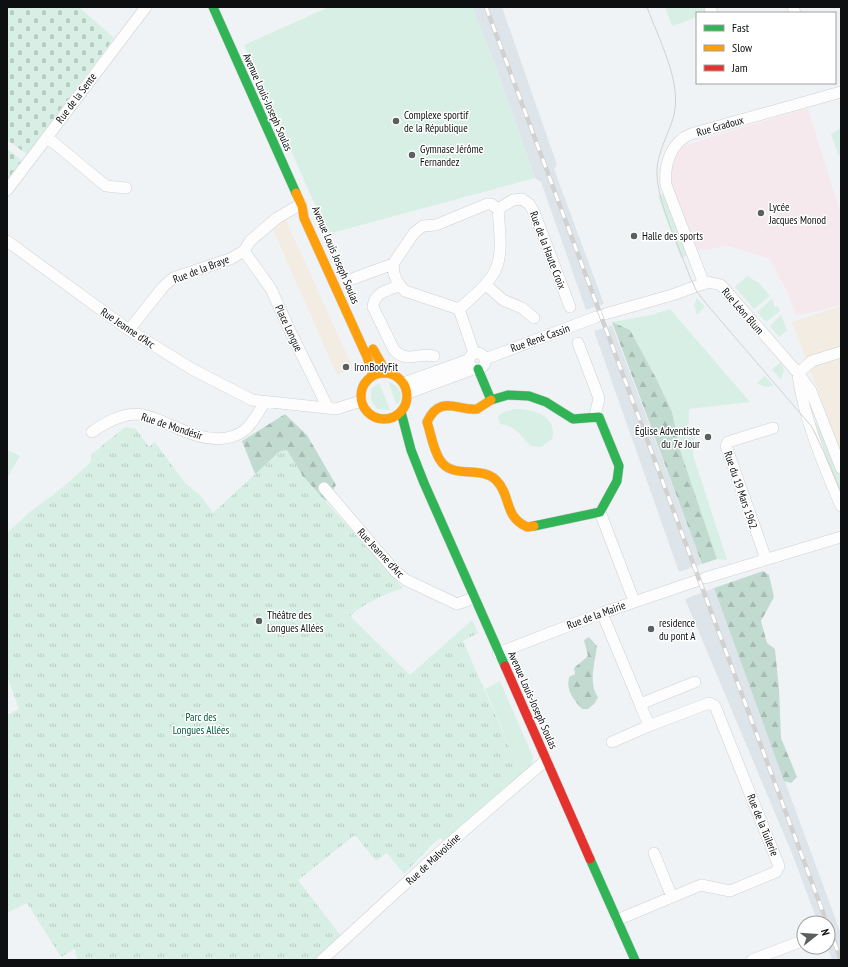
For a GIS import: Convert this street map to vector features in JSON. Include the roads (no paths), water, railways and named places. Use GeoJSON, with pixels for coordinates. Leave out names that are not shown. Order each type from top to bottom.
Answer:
{"type":"FeatureCollection","features":[{"type":"Feature","properties":{"kind":"main road","name":"Avenue Louis-Joseph Soulas"},"geometry":{"type":"LineString","coordinates":[[213,7],[301,205]]}},
{"type":"Feature","properties":{"kind":"main road","name":"Avenue Louis Joseph Soulas"},"geometry":{"type":"LineString","coordinates":[[301,205],[310,215],[380,363],[386,372]]}},
{"type":"Feature","properties":{"kind":"main road","name":"Avenue Louis Joseph Soulas"},"geometry":{"type":"LineString","coordinates":[[301,205],[304,218],[368,357],[373,375]]}},
{"type":"Feature","properties":{"kind":"main road"},"geometry":{"type":"LineString","coordinates":[[473,363],[491,400]]}},
{"type":"Feature","properties":{"kind":"main road"},"geometry":{"type":"LineString","coordinates":[[386,372],[395,376],[406,388],[406,405],[401,412],[391,419],[378,419],[373,417],[365,409],[361,401],[361,391],[373,375],[386,372]]}},
{"type":"Feature","properties":{"kind":"main road"},"geometry":{"type":"LineString","coordinates":[[508,395],[529,396],[546,402],[573,418],[595,416],[599,417],[601,420],[619,466],[617,481],[600,512],[535,526],[523,525],[513,519],[502,486],[494,476],[486,473],[453,470],[446,466],[441,461],[427,422],[429,416],[439,409],[451,404],[468,409],[476,409],[491,400],[508,395]]}},
{"type":"Feature","properties":{"kind":"main road"},"geometry":{"type":"LineString","coordinates":[[401,412],[411,450]]}},
{"type":"Feature","properties":{"kind":"main road"},"geometry":{"type":"LineString","coordinates":[[391,419],[411,450]]}},
{"type":"Feature","properties":{"kind":"main road","name":"Avenue Louis-Joseph Soulas"},"geometry":{"type":"LineString","coordinates":[[411,450],[498,653],[635,960]]}},
{"type":"Feature","properties":{"kind":"street","name":"Rue de la Sente"},"geometry":{"type":"LineString","coordinates":[[7,190],[146,7]]}},
{"type":"Feature","properties":{"kind":"street","name":"Rue Gradoux"},"geometry":{"type":"LineString","coordinates":[[708,283],[698,272],[666,182],[666,167],[673,149],[684,137],[841,92]]}},
{"type":"Feature","properties":{"kind":"street"},"geometry":{"type":"LineString","coordinates":[[47,136],[106,186],[126,188]]}},
{"type":"Feature","properties":{"kind":"street","name":"Rue de la Haute Croix"},"geometry":{"type":"LineString","coordinates":[[498,209],[513,200],[522,199],[529,204],[534,212],[570,307]]}},
{"type":"Feature","properties":{"kind":"street"},"geometry":{"type":"LineString","coordinates":[[352,280],[392,264],[414,233],[423,226],[436,225],[486,204],[491,204],[498,209],[501,244],[497,269],[486,285],[458,309]]}},
{"type":"Feature","properties":{"kind":"street","name":"Rue de la Braye"},"geometry":{"type":"LineString","coordinates":[[129,330],[162,287],[173,278],[230,259],[244,251],[250,241],[277,218],[301,205]]}},
{"type":"Feature","properties":{"kind":"street","name":"Rue Jeanne d'Arc"},"geometry":{"type":"LineString","coordinates":[[7,241],[129,330],[192,369],[261,402]]}},
{"type":"Feature","properties":{"kind":"street","name":"Place Longue"},"geometry":{"type":"LineString","coordinates":[[244,251],[271,289],[328,408]]}},
{"type":"Feature","properties":{"kind":"street"},"geometry":{"type":"LineString","coordinates":[[392,264],[395,278],[399,286],[406,291],[458,309]]}},
{"type":"Feature","properties":{"kind":"street","name":"Rue René Cassin"},"geometry":{"type":"LineString","coordinates":[[473,363],[484,364],[485,359],[600,315],[629,308],[708,283]]}},
{"type":"Feature","properties":{"kind":"street","name":"Rue Léon Blum"},"geometry":{"type":"LineString","coordinates":[[708,283],[720,285],[727,292],[798,373],[811,391],[841,468]]}},
{"type":"Feature","properties":{"kind":"street"},"geometry":{"type":"LineString","coordinates":[[486,285],[503,300],[522,308],[534,318]]}},
{"type":"Feature","properties":{"kind":"street"},"geometry":{"type":"LineString","coordinates":[[399,286],[379,294],[373,302],[373,308],[394,350],[399,356],[405,358],[425,354],[434,356]]}},
{"type":"Feature","properties":{"kind":"street"},"geometry":{"type":"LineString","coordinates":[[406,388],[473,363],[458,309]]}},
{"type":"Feature","properties":{"kind":"street"},"geometry":{"type":"LineString","coordinates":[[578,343],[599,398],[595,416]]}},
{"type":"Feature","properties":{"kind":"street"},"geometry":{"type":"LineString","coordinates":[[841,352],[812,361],[798,373],[800,393],[820,454],[841,506]]}},
{"type":"Feature","properties":{"kind":"street"},"geometry":{"type":"LineString","coordinates":[[261,402],[328,408],[344,407],[361,401]]}},
{"type":"Feature","properties":{"kind":"street","name":"Rue de Mondésir"},"geometry":{"type":"LineString","coordinates":[[92,432],[119,417],[136,414],[155,418],[191,434],[213,439],[225,438],[245,429],[261,402]]}},
{"type":"Feature","properties":{"kind":"street","name":"Rue du 19 Mars 1962"},"geometry":{"type":"LineString","coordinates":[[766,559],[726,446],[728,442],[773,428]]}},
{"type":"Feature","properties":{"kind":"street","name":"Rue Jeanne d'Arc"},"geometry":{"type":"LineString","coordinates":[[324,488],[394,571],[403,578],[457,604],[474,598]]}},
{"type":"Feature","properties":{"kind":"street"},"geometry":{"type":"LineString","coordinates":[[600,512],[634,601]]}},
{"type":"Feature","properties":{"kind":"street","name":"Rue de la Mairie"},"geometry":{"type":"LineString","coordinates":[[498,653],[634,601],[841,537]]}},
{"type":"Feature","properties":{"kind":"street"},"geometry":{"type":"LineString","coordinates":[[602,612],[648,723],[651,725],[612,742]]}},
{"type":"Feature","properties":{"kind":"street"},"geometry":{"type":"LineString","coordinates":[[640,704],[695,682]]}},
{"type":"Feature","properties":{"kind":"street","name":"Rue de la Tuilerie"},"geometry":{"type":"LineString","coordinates":[[617,920],[701,885],[730,891],[776,872],[779,866],[714,706],[710,703],[651,725]]}},
{"type":"Feature","properties":{"kind":"street","name":"Rue de Malvoisine"},"geometry":{"type":"LineString","coordinates":[[322,960],[444,848],[546,760]]}},
{"type":"Feature","properties":{"kind":"street"},"geometry":{"type":"LineString","coordinates":[[654,853],[672,897]]}},
{"type":"Feature","properties":{"kind":"street"},"geometry":{"type":"LineString","coordinates":[[752,960],[796,943]]}},
{"type":"Feature","properties":{"kind":"tram line"},"geometry":{"type":"LineString","coordinates":[[647,7],[668,60],[675,88],[676,102],[672,122],[657,166],[658,185],[665,211],[690,277],[697,292],[709,307],[812,427],[841,493]]}},
{"type":"Feature","properties":{"kind":"railway"},"geometry":{"type":"LineString","coordinates":[[486,7],[824,915]]}},
{"type":"Feature","properties":{"kind":"railway"},"geometry":{"type":"LineString","coordinates":[[836,947],[841,960]]}},
{"type":"Feature","properties":{"kind":"place","name":"Complexe sportif de la République"},"geometry":{"type":"Point","coordinates":[396,121]}},
{"type":"Feature","properties":{"kind":"place","name":"Gymnase Jérôme Fernandez"},"geometry":{"type":"Point","coordinates":[412,155]}},
{"type":"Feature","properties":{"kind":"place","name":"Lycée Jacques Monod"},"geometry":{"type":"Point","coordinates":[761,213]}},
{"type":"Feature","properties":{"kind":"place","name":"Halle des sports"},"geometry":{"type":"Point","coordinates":[634,236]}},
{"type":"Feature","properties":{"kind":"place","name":"IronBodyFit"},"geometry":{"type":"Point","coordinates":[346,367]}},
{"type":"Feature","properties":{"kind":"place","name":"Église Adventiste du 7e Jour"},"geometry":{"type":"Point","coordinates":[708,437]}},
{"type":"Feature","properties":{"kind":"place","name":"Théâtre des Longues Allées"},"geometry":{"type":"Point","coordinates":[259,621]}},
{"type":"Feature","properties":{"kind":"place","name":"residence du pont A"},"geometry":{"type":"Point","coordinates":[651,629]}},
{"type":"Feature","properties":{"kind":"park label","name":"Parc des Longues Allées"},"geometry":{"type":"Point","coordinates":[201,723]}}]}
